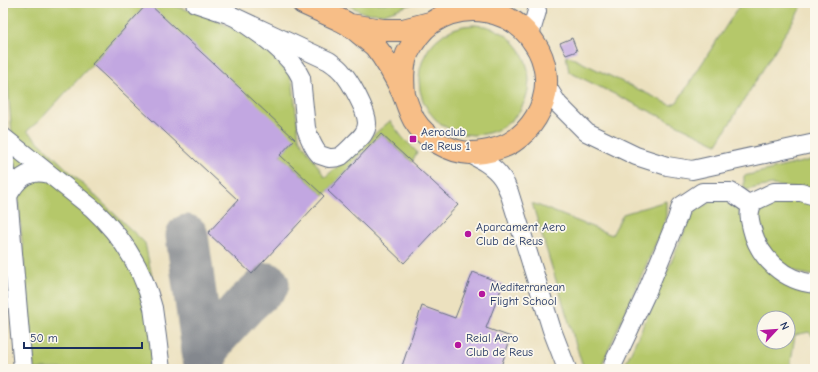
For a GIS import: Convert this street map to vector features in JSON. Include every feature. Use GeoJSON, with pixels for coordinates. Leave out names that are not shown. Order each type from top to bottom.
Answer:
{"type":"FeatureCollection","features":[{"type":"Feature","properties":{"kind":"main road"},"geometry":{"type":"LineString","coordinates":[[303,3],[349,25],[374,45],[388,64],[414,120],[422,131],[432,139],[449,148],[468,153],[484,152],[500,148],[515,141],[527,130],[537,116],[544,101],[546,85],[545,67],[539,50],[530,35],[516,22],[501,14],[466,6],[430,23],[404,30],[383,30],[349,25]]}},
{"type":"Feature","properties":{"kind":"main road"},"geometry":{"type":"LineString","coordinates":[[404,96],[402,76],[407,56],[416,38],[430,23]]}},
{"type":"Feature","properties":{"kind":"street"},"geometry":{"type":"LineString","coordinates":[[195,3],[235,17],[329,61],[341,71],[364,107],[367,116],[365,131],[344,153],[334,158],[325,157],[319,154],[308,135],[306,128],[298,71],[272,44],[235,17]]}},
{"type":"Feature","properties":{"kind":"street"},"geometry":{"type":"LineString","coordinates":[[530,35],[537,11]]}},
{"type":"Feature","properties":{"kind":"street"},"geometry":{"type":"LineString","coordinates":[[546,85],[558,104],[586,132],[636,156],[667,166],[692,170],[815,143]]}},
{"type":"Feature","properties":{"kind":"street"},"geometry":{"type":"LineString","coordinates":[[3,137],[92,208],[116,233],[144,280],[153,310],[161,369]]}},
{"type":"Feature","properties":{"kind":"street"},"geometry":{"type":"LineString","coordinates":[[3,137],[23,369]]}},
{"type":"Feature","properties":{"kind":"street"},"geometry":{"type":"LineString","coordinates":[[468,153],[484,161],[493,168],[502,178],[509,192],[552,330],[566,369]]}},
{"type":"Feature","properties":{"kind":"street"},"geometry":{"type":"LineString","coordinates":[[706,167],[715,192]]}},
{"type":"Feature","properties":{"kind":"street"},"geometry":{"type":"LineString","coordinates":[[8,196],[18,180],[25,176],[38,172],[49,174]]}},
{"type":"Feature","properties":{"kind":"street"},"geometry":{"type":"LineString","coordinates":[[612,369],[645,296],[681,206],[702,192],[731,192],[751,206]]}},
{"type":"Feature","properties":{"kind":"street"},"geometry":{"type":"LineString","coordinates":[[815,196],[801,192],[774,192],[753,202],[749,211],[754,238],[769,262],[797,281],[815,284]]}},
{"type":"Feature","properties":{"kind":"green space"},"geometry":{"type":"Polygon","coordinates":[[[3,3],[166,3],[209,17],[240,32],[269,53],[289,74],[293,85],[299,138],[325,177],[390,121],[402,137],[417,152],[412,162],[381,134],[324,196],[280,155],[294,140],[148,4],[40,120],[27,131],[145,243],[159,311],[153,369],[34,369],[3,29],[3,3]]]}},
{"type":"Feature","properties":{"kind":"green space"},"geometry":{"type":"Polygon","coordinates":[[[344,3],[415,3],[384,14],[364,13],[344,3]]]}},
{"type":"Feature","properties":{"kind":"green space"},"geometry":{"type":"Polygon","coordinates":[[[741,3],[798,3],[802,6],[717,144],[569,72],[566,55],[671,105],[677,102],[741,3]]]}},
{"type":"Feature","properties":{"kind":"green space"},"geometry":{"type":"Polygon","coordinates":[[[474,25],[495,29],[513,41],[525,59],[529,80],[525,101],[513,119],[495,131],[474,135],[453,131],[435,119],[423,101],[419,80],[423,59],[435,41],[453,29],[474,25]]]}},
{"type":"Feature","properties":{"kind":"green space"},"geometry":{"type":"Polygon","coordinates":[[[815,159],[815,191],[772,185],[746,190],[744,186],[744,176],[815,159]]]}},
{"type":"Feature","properties":{"kind":"green space"},"geometry":{"type":"Polygon","coordinates":[[[718,198],[731,204],[739,212],[783,283],[803,291],[815,293],[815,339],[809,332],[796,335],[796,310],[756,310],[756,350],[793,350],[790,369],[623,369],[688,223],[696,210],[718,198]]]}},
{"type":"Feature","properties":{"kind":"green space"},"geometry":{"type":"Polygon","coordinates":[[[776,199],[815,201],[815,276],[800,273],[781,263],[767,246],[757,221],[764,206],[776,199]]]}},
{"type":"Feature","properties":{"kind":"green space"},"geometry":{"type":"Polygon","coordinates":[[[666,201],[664,225],[600,369],[585,369],[581,361],[532,203],[612,235],[623,214],[666,201]]]}},
{"type":"Feature","properties":{"kind":"building"},"geometry":{"type":"Polygon","coordinates":[[[148,3],[295,139],[280,155],[324,196],[252,274],[208,233],[238,200],[92,64],[148,3]]]}},
{"type":"Feature","properties":{"kind":"building"},"geometry":{"type":"Polygon","coordinates":[[[572,38],[577,51],[566,55],[560,43],[572,38]]]}},
{"type":"Feature","properties":{"kind":"building"},"geometry":{"type":"Polygon","coordinates":[[[381,134],[458,205],[404,263],[328,191],[381,134]]]}},
{"type":"Feature","properties":{"kind":"building","name":"Reial Aero Club de Reus"},"geometry":{"type":"Polygon","coordinates":[[[473,272],[503,284],[486,328],[511,337],[500,369],[401,369],[422,306],[455,318],[473,272]]]}},
{"type":"Feature","properties":{"kind":"taxiway"},"geometry":{"type":"LineString","coordinates":[[187,236],[206,369]]}},
{"type":"Feature","properties":{"kind":"taxiway"},"geometry":{"type":"LineString","coordinates":[[205,365],[207,351],[215,338],[246,304],[268,284]]}},
{"type":"Feature","properties":{"kind":"place","name":"Aeroclub de Reus 1"},"geometry":{"type":"Point","coordinates":[413,139]}},
{"type":"Feature","properties":{"kind":"place","name":"Aparcament Aero Club de Reus"},"geometry":{"type":"Point","coordinates":[468,234]}},
{"type":"Feature","properties":{"kind":"place","name":"Mediterranean Flight School"},"geometry":{"type":"Point","coordinates":[482,294]}},
{"type":"Feature","properties":{"kind":"place","name":"Reial Aero Club de Reus"},"geometry":{"type":"Point","coordinates":[458,345]}}]}
